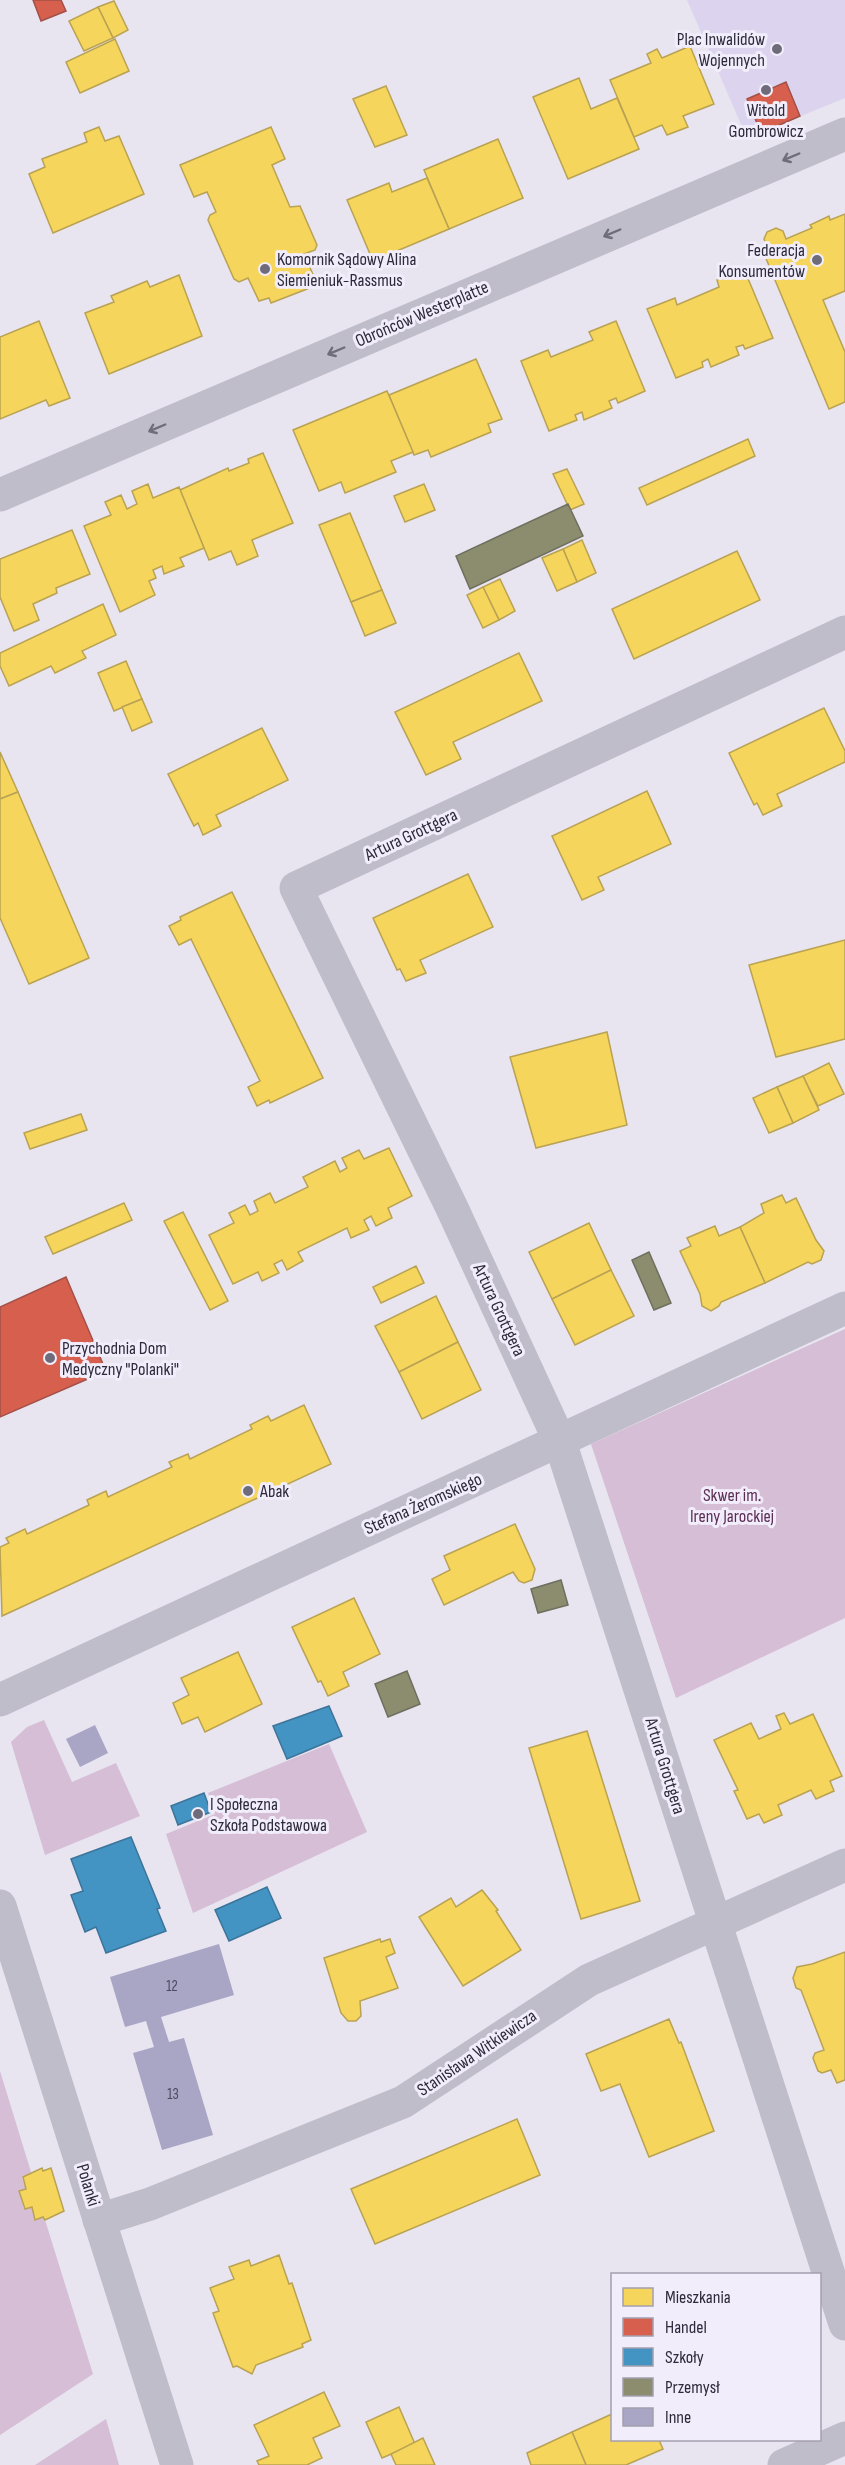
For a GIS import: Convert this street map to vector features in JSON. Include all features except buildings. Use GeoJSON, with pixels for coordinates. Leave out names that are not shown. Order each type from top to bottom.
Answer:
{"type":"FeatureCollection","features":[{"type":"Feature","properties":{"kind":"street","name":"Obrońców Westerplatte"},"geometry":{"type":"LineString","coordinates":[[0,495],[845,134]]}},
{"type":"Feature","properties":{"kind":"street","name":"Artura Grottgera"},"geometry":{"type":"LineString","coordinates":[[845,632],[296,888],[452,1208],[560,1442],[714,1925],[845,2324]]}},
{"type":"Feature","properties":{"kind":"street","name":"Stefana Żeromskiego"},"geometry":{"type":"LineString","coordinates":[[0,1700],[845,1308]]}},
{"type":"Feature","properties":{"kind":"street","name":"Stanisława Witkiewicza"},"geometry":{"type":"LineString","coordinates":[[99,2220],[150,2204],[403,2102],[589,1980],[845,1865]]}},
{"type":"Feature","properties":{"kind":"street","name":"Polanki"},"geometry":{"type":"LineString","coordinates":[[0,1906],[177,2465]]}},
{"type":"Feature","properties":{"kind":"street"},"geometry":{"type":"LineString","coordinates":[[784,2465],[845,2438]]}},
{"type":"Feature","properties":{"kind":"green space","name":"Skwer im. Ireny Jarockiej"},"geometry":{"type":"Polygon","coordinates":[[[845,1329],[845,1618],[676,1698],[591,1444],[845,1329]]]}},
{"type":"Feature","properties":{"kind":"green space"},"geometry":{"type":"Polygon","coordinates":[[[44,1720],[72,1782],[116,1763],[140,1816],[45,1855],[11,1742],[27,1727],[44,1720]]]}},
{"type":"Feature","properties":{"kind":"green space"},"geometry":{"type":"Polygon","coordinates":[[[329,1744],[367,1832],[193,1913],[166,1834],[215,1814],[208,1793],[329,1744]]]}},
{"type":"Feature","properties":{"kind":"green space"},"geometry":{"type":"Polygon","coordinates":[[[0,2071],[31,2172],[31,2175],[22,2178],[26,2189],[19,2191],[24,2209],[32,2207],[35,2219],[43,2217],[45,2220],[93,2374],[0,2435],[0,2071]]]}},
{"type":"Feature","properties":{"kind":"green space"},"geometry":{"type":"Polygon","coordinates":[[[106,2419],[119,2465],[35,2465],[106,2419]]]}},
{"type":"Feature","properties":{"kind":"shaded area","name":"Plac Inwalidów Wojennych"},"geometry":{"type":"Polygon","coordinates":[[[687,0],[845,0],[845,98],[747,138],[687,0]]]}},
{"type":"Feature","properties":{"kind":"place","name":"Plac Inwalidów Wojennych"},"geometry":{"type":"Point","coordinates":[777,49]}},
{"type":"Feature","properties":{"kind":"place","name":"Witold Gombrowicz"},"geometry":{"type":"Point","coordinates":[766,90]}},
{"type":"Feature","properties":{"kind":"place","name":"Federacja Konsumentów"},"geometry":{"type":"Point","coordinates":[817,260]}},
{"type":"Feature","properties":{"kind":"place","name":"Komornik Sądowy Alina Siemieniuk-Rassmus"},"geometry":{"type":"Point","coordinates":[265,269]}},
{"type":"Feature","properties":{"kind":"place","name":"Przychodnia Dom Medyczny \"Polanki\""},"geometry":{"type":"Point","coordinates":[50,1358]}},
{"type":"Feature","properties":{"kind":"place","name":"Abak"},"geometry":{"type":"Point","coordinates":[248,1491]}},
{"type":"Feature","properties":{"kind":"place","name":"I Społeczna Szkoła Podstawowa"},"geometry":{"type":"Point","coordinates":[198,1814]}}]}
